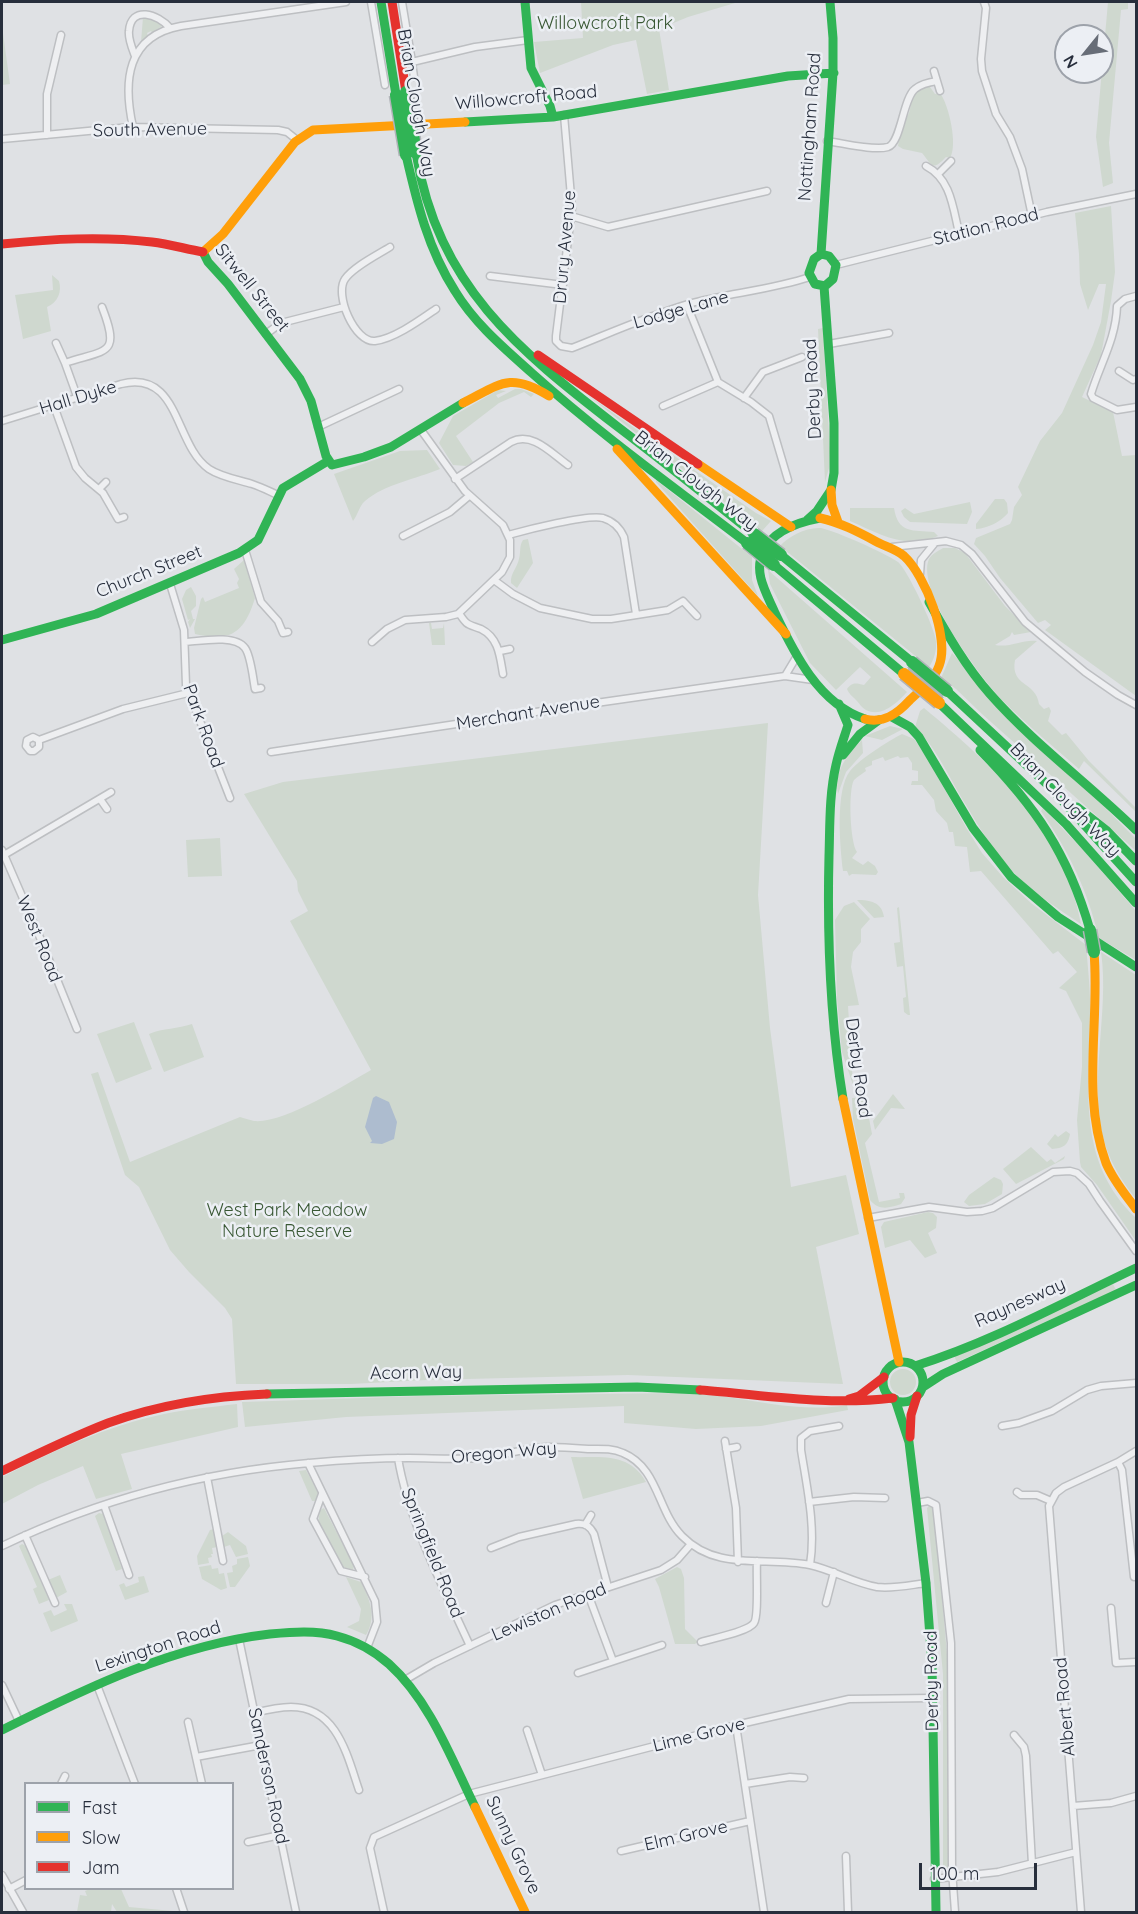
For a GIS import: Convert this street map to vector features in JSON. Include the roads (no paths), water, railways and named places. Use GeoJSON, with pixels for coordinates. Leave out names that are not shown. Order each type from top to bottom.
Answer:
{"type":"FeatureCollection","features":[{"type":"Feature","properties":{"kind":"main road","name":"Brian Clough Way"},"geometry":{"type":"LineString","coordinates":[[381,2],[401,93],[411,154],[428,207],[448,255],[483,307],[521,346],[574,393],[750,538],[947,691],[1050,787],[1137,882]]}},
{"type":"Feature","properties":{"kind":"main road","name":"Brian Clough Way"},"geometry":{"type":"LineString","coordinates":[[392,2],[401,93]]}},
{"type":"Feature","properties":{"kind":"main road"},"geometry":{"type":"LineString","coordinates":[[525,2],[531,68],[550,106],[558,116]]}},
{"type":"Feature","properties":{"kind":"main road","name":"Nottingham Road"},"geometry":{"type":"LineString","coordinates":[[821,255],[822,198],[834,73],[830,2]]}},
{"type":"Feature","properties":{"kind":"main road","name":"Willowcroft Road"},"geometry":{"type":"LineString","coordinates":[[203,252],[223,234],[297,140],[307,133],[323,128],[558,116],[788,76],[834,73]]}},
{"type":"Feature","properties":{"kind":"main road","name":"Brian Clough Way"},"geometry":{"type":"LineString","coordinates":[[411,154],[410,179],[424,229],[455,292],[477,322],[499,345],[571,408],[750,538]]}},
{"type":"Feature","properties":{"kind":"main road","name":"Sitwell Street"},"geometry":{"type":"LineString","coordinates":[[2,244],[61,238],[130,240],[166,244],[203,252],[208,262],[228,284],[302,382],[311,401],[328,461]]}},
{"type":"Feature","properties":{"kind":"main road"},"geometry":{"type":"LineString","coordinates":[[821,255],[830,256],[836,265],[834,278],[831,283],[824,286],[815,284],[810,277],[810,265],[821,255]]}},
{"type":"Feature","properties":{"kind":"main road","name":"Derby Road"},"geometry":{"type":"LineString","coordinates":[[824,286],[835,429],[835,465],[831,490],[837,522]]}},
{"type":"Feature","properties":{"kind":"main road"},"geometry":{"type":"LineString","coordinates":[[521,346],[567,373],[791,527]]}},
{"type":"Feature","properties":{"kind":"main road"},"geometry":{"type":"LineString","coordinates":[[278,495],[286,485],[328,461],[335,465],[371,455],[397,444],[491,386],[509,382],[532,386],[571,408]]}},
{"type":"Feature","properties":{"kind":"main road"},"geometry":{"type":"LineString","coordinates":[[600,430],[786,634]]}},
{"type":"Feature","properties":{"kind":"main road","name":"Derby Road"},"geometry":{"type":"LineString","coordinates":[[805,522],[817,511],[831,490]]}},
{"type":"Feature","properties":{"kind":"main road","name":"Church Street"},"geometry":{"type":"LineString","coordinates":[[2,640],[96,614],[245,550],[258,540],[278,495]]}},
{"type":"Feature","properties":{"kind":"main road"},"geometry":{"type":"LineString","coordinates":[[820,519],[837,522],[902,554],[910,561],[920,577],[943,643],[943,652],[935,673],[886,718],[873,721],[861,718],[839,704],[797,656],[786,634],[763,584],[759,561],[771,540],[791,527],[820,519]]}},
{"type":"Feature","properties":{"kind":"main road","name":"Brian Clough Way"},"geometry":{"type":"LineString","coordinates":[[778,560],[1028,784],[1137,903]]}},
{"type":"Feature","properties":{"kind":"main road"},"geometry":{"type":"LineString","coordinates":[[929,602],[960,657],[990,694],[1019,724],[1137,830]]}},
{"type":"Feature","properties":{"kind":"main road","name":"Derby Road"},"geometry":{"type":"LineString","coordinates":[[839,704],[848,725],[833,774],[830,801],[828,895],[831,1004],[842,1089],[899,1362]]}},
{"type":"Feature","properties":{"kind":"main road"},"geometry":{"type":"LineString","coordinates":[[943,706],[973,743],[1024,796],[1044,823],[1071,870],[1082,901],[1094,952],[1096,1011],[1092,1088],[1096,1130],[1109,1170],[1120,1189],[1137,1209]]}},
{"type":"Feature","properties":{"kind":"main road"},"geometry":{"type":"LineString","coordinates":[[886,718],[910,727],[919,737],[973,828],[1011,877],[1034,899],[1058,917],[1137,968]]}},
{"type":"Feature","properties":{"kind":"main road","name":"Derby Road"},"geometry":{"type":"LineString","coordinates":[[833,774],[853,742],[886,718]]}},
{"type":"Feature","properties":{"kind":"main road"},"geometry":{"type":"LineString","coordinates":[[1050,787],[1084,812],[1137,861]]}},
{"type":"Feature","properties":{"kind":"main road","name":"Raynesway"},"geometry":{"type":"LineString","coordinates":[[915,1366],[941,1358],[1032,1318],[1137,1268]]}},
{"type":"Feature","properties":{"kind":"main road","name":"Raynesway"},"geometry":{"type":"LineString","coordinates":[[920,1391],[943,1374],[1137,1285]]}},
{"type":"Feature","properties":{"kind":"main road"},"geometry":{"type":"LineString","coordinates":[[899,1362],[907,1362],[915,1366],[922,1375],[920,1391],[908,1401],[894,1399],[884,1387],[884,1377],[889,1368],[899,1362]]}},
{"type":"Feature","properties":{"kind":"main road","name":"Acorn Way"},"geometry":{"type":"LineString","coordinates":[[844,1401],[859,1396],[884,1377]]}},
{"type":"Feature","properties":{"kind":"main road","name":"Acorn Way"},"geometry":{"type":"LineString","coordinates":[[2,1471],[60,1443],[109,1423],[164,1408],[238,1395],[637,1387],[704,1390],[795,1402],[894,1399]]}},
{"type":"Feature","properties":{"kind":"main road","name":"Derby Road"},"geometry":{"type":"LineString","coordinates":[[920,1391],[911,1415],[909,1442],[926,1583],[932,1698],[934,1879]]}},
{"type":"Feature","properties":{"kind":"main road","name":"Derby Road"},"geometry":{"type":"LineString","coordinates":[[894,1399],[909,1442]]}},
{"type":"Feature","properties":{"kind":"main road","name":"Lexington Road"},"geometry":{"type":"LineString","coordinates":[[2,1730],[98,1685],[173,1657],[239,1639],[287,1633],[320,1633],[346,1638],[367,1648],[381,1657],[405,1680],[426,1711],[469,1794]]}},
{"type":"Feature","properties":{"kind":"main road","name":"Sunny Grove"},"geometry":{"type":"LineString","coordinates":[[469,1794],[525,1912]]}},
{"type":"Feature","properties":{"kind":"main road"},"geometry":{"type":"LineString","coordinates":[[934,1879],[936,1912]]}},
{"type":"Feature","properties":{"kind":"street"},"geometry":{"type":"LineString","coordinates":[[133,127],[129,104],[130,69],[135,56],[147,42],[170,28],[346,2]]}},
{"type":"Feature","properties":{"kind":"street"},"geometry":{"type":"LineString","coordinates":[[371,2],[385,85]]}},
{"type":"Feature","properties":{"kind":"street"},"geometry":{"type":"LineString","coordinates":[[402,2],[414,77]]}},
{"type":"Feature","properties":{"kind":"street"},"geometry":{"type":"LineString","coordinates":[[984,2],[986,8],[982,71],[996,114],[1010,137],[1022,169],[1032,216]]}},
{"type":"Feature","properties":{"kind":"street"},"geometry":{"type":"LineString","coordinates":[[135,56],[129,32],[132,23],[137,18],[144,14],[154,15],[170,28]]}},
{"type":"Feature","properties":{"kind":"street"},"geometry":{"type":"LineString","coordinates":[[47,135],[47,94],[61,35]]}},
{"type":"Feature","properties":{"kind":"street"},"geometry":{"type":"LineString","coordinates":[[412,62],[475,47],[528,40]]}},
{"type":"Feature","properties":{"kind":"street"},"geometry":{"type":"LineString","coordinates":[[51,42],[59,44]]}},
{"type":"Feature","properties":{"kind":"street"},"geometry":{"type":"LineString","coordinates":[[934,71],[940,91]]}},
{"type":"Feature","properties":{"kind":"street"},"geometry":{"type":"LineString","coordinates":[[827,141],[881,148],[893,145],[910,94],[915,89],[937,81]]}},
{"type":"Feature","properties":{"kind":"street","name":"Drury Avenue"},"geometry":{"type":"LineString","coordinates":[[557,342],[572,187],[558,116]]}},
{"type":"Feature","properties":{"kind":"street","name":"South Avenue"},"geometry":{"type":"LineString","coordinates":[[2,139],[133,127],[278,130],[287,132],[297,140]]}},
{"type":"Feature","properties":{"kind":"street"},"geometry":{"type":"LineString","coordinates":[[938,174],[951,161]]}},
{"type":"Feature","properties":{"kind":"street"},"geometry":{"type":"LineString","coordinates":[[926,166],[938,174],[948,187],[959,234]]}},
{"type":"Feature","properties":{"kind":"street"},"geometry":{"type":"LineString","coordinates":[[571,216],[608,227],[767,191]]}},
{"type":"Feature","properties":{"kind":"street","name":"Station Road"},"geometry":{"type":"LineString","coordinates":[[836,265],[1088,203],[1136,197]]}},
{"type":"Feature","properties":{"kind":"street"},"geometry":{"type":"LineString","coordinates":[[387,252],[340,279],[344,307],[360,335],[373,341],[396,333],[433,311],[425,306]]}},
{"type":"Feature","properties":{"kind":"street"},"geometry":{"type":"LineString","coordinates":[[490,276],[563,285]]}},
{"type":"Feature","properties":{"kind":"street","name":"Lodge Lane"},"geometry":{"type":"LineString","coordinates":[[557,342],[564,348],[572,348],[639,321],[687,305],[810,277]]}},
{"type":"Feature","properties":{"kind":"street"},"geometry":{"type":"LineString","coordinates":[[1137,296],[1125,299],[1117,306],[1117,323],[1111,344],[1091,394],[1094,398],[1118,410],[1137,407]]}},
{"type":"Feature","properties":{"kind":"street"},"geometry":{"type":"LineString","coordinates":[[687,305],[718,382],[769,416],[788,480]]}},
{"type":"Feature","properties":{"kind":"street"},"geometry":{"type":"LineString","coordinates":[[266,334],[281,323],[344,307]]}},
{"type":"Feature","properties":{"kind":"street"},"geometry":{"type":"LineString","coordinates":[[65,363],[108,347],[112,336],[102,308]]}},
{"type":"Feature","properties":{"kind":"street"},"geometry":{"type":"LineString","coordinates":[[829,344],[889,333]]}},
{"type":"Feature","properties":{"kind":"street"},"geometry":{"type":"LineString","coordinates":[[56,343],[78,399]]}},
{"type":"Feature","properties":{"kind":"street"},"geometry":{"type":"LineString","coordinates":[[744,398],[763,372],[802,357]]}},
{"type":"Feature","properties":{"kind":"street"},"geometry":{"type":"LineString","coordinates":[[1119,371],[1133,380],[1137,379]]}},
{"type":"Feature","properties":{"kind":"street","name":"Hall Dyke"},"geometry":{"type":"LineString","coordinates":[[2,421],[131,382],[140,382],[155,387],[168,400],[190,443],[207,467],[278,495]]}},
{"type":"Feature","properties":{"kind":"street"},"geometry":{"type":"LineString","coordinates":[[663,406],[718,382]]}},
{"type":"Feature","properties":{"kind":"street"},"geometry":{"type":"LineString","coordinates":[[318,427],[399,389]]}},
{"type":"Feature","properties":{"kind":"street"},"geometry":{"type":"LineString","coordinates":[[54,406],[76,467],[109,500],[118,519],[124,517]]}},
{"type":"Feature","properties":{"kind":"street"},"geometry":{"type":"LineString","coordinates":[[372,642],[387,629],[410,619],[446,617],[459,613],[494,580],[510,557],[508,535],[498,519],[469,495],[455,479],[421,430]]}},
{"type":"Feature","properties":{"kind":"street"},"geometry":{"type":"LineString","coordinates":[[455,479],[520,438],[530,438],[536,441],[568,465]]}},
{"type":"Feature","properties":{"kind":"street"},"geometry":{"type":"LineString","coordinates":[[556,466],[560,459]]}},
{"type":"Feature","properties":{"kind":"street"},"geometry":{"type":"LineString","coordinates":[[99,489],[106,482]]}},
{"type":"Feature","properties":{"kind":"street"},"geometry":{"type":"LineString","coordinates":[[405,526],[406,535],[450,512],[469,495]]}},
{"type":"Feature","properties":{"kind":"street"},"geometry":{"type":"LineString","coordinates":[[508,535],[594,517],[609,520],[617,526],[624,537],[636,614]]}},
{"type":"Feature","properties":{"kind":"street"},"geometry":{"type":"LineString","coordinates":[[889,547],[956,543],[970,552],[1025,622],[1085,672],[1137,705]]}},
{"type":"Feature","properties":{"kind":"street"},"geometry":{"type":"LineString","coordinates":[[920,577],[921,560],[934,544]]}},
{"type":"Feature","properties":{"kind":"street"},"geometry":{"type":"LineString","coordinates":[[245,550],[261,602],[278,621],[283,633],[288,632]]}},
{"type":"Feature","properties":{"kind":"street"},"geometry":{"type":"LineString","coordinates":[[494,580],[518,596],[547,610],[592,620],[671,609],[683,601],[697,616]]}},
{"type":"Feature","properties":{"kind":"street","name":"Park Road"},"geometry":{"type":"LineString","coordinates":[[170,584],[179,607],[186,642],[185,677],[188,693],[230,798]]}},
{"type":"Feature","properties":{"kind":"street"},"geometry":{"type":"LineString","coordinates":[[408,610],[410,619]]}},
{"type":"Feature","properties":{"kind":"street"},"geometry":{"type":"LineString","coordinates":[[459,613],[467,624],[485,632],[497,644],[503,675]]}},
{"type":"Feature","properties":{"kind":"street"},"geometry":{"type":"LineString","coordinates":[[237,642],[240,635]]}},
{"type":"Feature","properties":{"kind":"street"},"geometry":{"type":"LineString","coordinates":[[186,642],[216,639],[237,642],[247,652],[255,689],[261,688]]}},
{"type":"Feature","properties":{"kind":"street"},"geometry":{"type":"LineString","coordinates":[[500,651],[510,649]]}},
{"type":"Feature","properties":{"kind":"street"},"geometry":{"type":"LineString","coordinates":[[785,676],[797,656]]}},
{"type":"Feature","properties":{"kind":"street","name":"Merchant Avenue"},"geometry":{"type":"LineString","coordinates":[[271,752],[785,676],[816,680]]}},
{"type":"Feature","properties":{"kind":"street"},"geometry":{"type":"LineString","coordinates":[[39,740],[123,709],[188,693]]}},
{"type":"Feature","properties":{"kind":"street"},"geometry":{"type":"LineString","coordinates":[[3,852],[111,792]]}},
{"type":"Feature","properties":{"kind":"street"},"geometry":{"type":"LineString","coordinates":[[100,799],[107,809]]}},
{"type":"Feature","properties":{"kind":"street","name":"West Road"},"geometry":{"type":"LineString","coordinates":[[3,852],[77,1029]]}},
{"type":"Feature","properties":{"kind":"street"},"geometry":{"type":"LineString","coordinates":[[868,1218],[929,1207],[982,1212],[993,1208],[1053,1172],[1070,1171],[1077,1173],[1089,1184],[1137,1251]]}},
{"type":"Feature","properties":{"kind":"street"},"geometry":{"type":"LineString","coordinates":[[1002,1426],[1019,1423],[1052,1411],[1087,1390],[1101,1386],[1137,1383]]}},
{"type":"Feature","properties":{"kind":"street"},"geometry":{"type":"LineString","coordinates":[[810,1565],[812,1552],[809,1502],[801,1438],[810,1431],[839,1426]]}},
{"type":"Feature","properties":{"kind":"street"},"geometry":{"type":"LineString","coordinates":[[725,1441],[736,1508],[738,1562]]}},
{"type":"Feature","properties":{"kind":"street","name":"Oregon Way"},"geometry":{"type":"LineString","coordinates":[[2,1546],[104,1505],[152,1490],[246,1470],[308,1463],[398,1458],[481,1458],[549,1447],[607,1449],[619,1451],[633,1458],[648,1473],[671,1524],[691,1544],[718,1558],[738,1562],[810,1565],[876,1587],[926,1583]]}},
{"type":"Feature","properties":{"kind":"street"},"geometry":{"type":"LineString","coordinates":[[726,1449],[737,1447]]}},
{"type":"Feature","properties":{"kind":"street"},"geometry":{"type":"LineString","coordinates":[[1017,1492],[1021,1495],[1037,1495],[1051,1501],[1059,1490],[1070,1483],[1137,1451]]}},
{"type":"Feature","properties":{"kind":"street","name":"Springfield Road"},"geometry":{"type":"LineString","coordinates":[[398,1458],[407,1495],[420,1530],[470,1646]]}},
{"type":"Feature","properties":{"kind":"street"},"geometry":{"type":"LineString","coordinates":[[1118,1462],[1122,1470],[1134,1576]]}},
{"type":"Feature","properties":{"kind":"street"},"geometry":{"type":"LineString","coordinates":[[308,1463],[375,1601],[377,1616],[375,1628],[367,1648]]}},
{"type":"Feature","properties":{"kind":"street"},"geometry":{"type":"LineString","coordinates":[[207,1477],[224,1561]]}},
{"type":"Feature","properties":{"kind":"street"},"geometry":{"type":"LineString","coordinates":[[322,1494],[313,1520],[341,1571],[365,1577]]}},
{"type":"Feature","properties":{"kind":"street"},"geometry":{"type":"LineString","coordinates":[[809,1502],[854,1497],[885,1498]]}},
{"type":"Feature","properties":{"kind":"street","name":"Derby Road"},"geometry":{"type":"LineString","coordinates":[[917,1503],[928,1501],[936,1505],[945,1578],[951,1643],[953,1877]]}},
{"type":"Feature","properties":{"kind":"street","name":"Albert Road"},"geometry":{"type":"LineString","coordinates":[[1051,1501],[1049,1522],[1081,1912]]}},
{"type":"Feature","properties":{"kind":"street"},"geometry":{"type":"LineString","coordinates":[[104,1505],[129,1575]]}},
{"type":"Feature","properties":{"kind":"street"},"geometry":{"type":"LineString","coordinates":[[585,1525],[591,1515]]}},
{"type":"Feature","properties":{"kind":"street"},"geometry":{"type":"LineString","coordinates":[[491,1548],[519,1537],[576,1524],[585,1525],[594,1534],[608,1587]]}},
{"type":"Feature","properties":{"kind":"street"},"geometry":{"type":"LineString","coordinates":[[25,1535],[55,1603]]}},
{"type":"Feature","properties":{"kind":"street","name":"Lewiston Road"},"geometry":{"type":"LineString","coordinates":[[405,1680],[414,1673],[548,1608],[666,1568],[691,1544]]}},
{"type":"Feature","properties":{"kind":"street"},"geometry":{"type":"LineString","coordinates":[[705,1631],[704,1641],[745,1629],[754,1623],[757,1614],[755,1581],[757,1561]]}},
{"type":"Feature","properties":{"kind":"street"},"geometry":{"type":"LineString","coordinates":[[826,1603],[834,1572]]}},
{"type":"Feature","properties":{"kind":"street"},"geometry":{"type":"LineString","coordinates":[[588,1594],[613,1661]]}},
{"type":"Feature","properties":{"kind":"street"},"geometry":{"type":"LineString","coordinates":[[1111,1608],[1116,1663],[1137,1662]]}},
{"type":"Feature","properties":{"kind":"street","name":"Sanderson Road"},"geometry":{"type":"LineString","coordinates":[[239,1639],[296,1912]]}},
{"type":"Feature","properties":{"kind":"street"},"geometry":{"type":"LineString","coordinates":[[651,1640],[654,1647]]}},
{"type":"Feature","properties":{"kind":"street"},"geometry":{"type":"LineString","coordinates":[[578,1673],[662,1645]]}},
{"type":"Feature","properties":{"kind":"street"},"geometry":{"type":"LineString","coordinates":[[2,1685],[19,1721]]}},
{"type":"Feature","properties":{"kind":"street"},"geometry":{"type":"LineString","coordinates":[[98,1685],[134,1782]]}},
{"type":"Feature","properties":{"kind":"street","name":"Lime Grove"},"geometry":{"type":"LineString","coordinates":[[384,1912],[370,1848],[374,1838],[469,1794],[736,1725],[849,1699],[932,1698]]}},
{"type":"Feature","properties":{"kind":"street"},"geometry":{"type":"LineString","coordinates":[[254,1713],[289,1706],[303,1707],[321,1716],[330,1723],[344,1745],[359,1790]]}},
{"type":"Feature","properties":{"kind":"street"},"geometry":{"type":"LineString","coordinates":[[188,1722],[202,1782]]}},
{"type":"Feature","properties":{"kind":"street"},"geometry":{"type":"LineString","coordinates":[[736,1725],[764,1912]]}},
{"type":"Feature","properties":{"kind":"street"},"geometry":{"type":"LineString","coordinates":[[527,1730],[542,1775]]}},
{"type":"Feature","properties":{"kind":"street"},"geometry":{"type":"LineString","coordinates":[[1014,1735],[1024,1747],[1026,1756],[1032,1864]]}},
{"type":"Feature","properties":{"kind":"street"},"geometry":{"type":"LineString","coordinates":[[196,1757],[261,1745]]}},
{"type":"Feature","properties":{"kind":"street"},"geometry":{"type":"LineString","coordinates":[[62,1782],[64,1776]]}},
{"type":"Feature","properties":{"kind":"street"},"geometry":{"type":"LineString","coordinates":[[745,1784],[790,1777],[804,1778]]}},
{"type":"Feature","properties":{"kind":"street"},"geometry":{"type":"LineString","coordinates":[[1073,1806],[1111,1803],[1137,1796]]}},
{"type":"Feature","properties":{"kind":"street","name":"Elm Grove"},"geometry":{"type":"LineString","coordinates":[[621,1851],[750,1821]]}},
{"type":"Feature","properties":{"kind":"street"},"geometry":{"type":"LineString","coordinates":[[248,1842],[280,1835]]}},
{"type":"Feature","properties":{"kind":"street"},"geometry":{"type":"LineString","coordinates":[[934,1879],[998,1872],[1076,1852]]}},
{"type":"Feature","properties":{"kind":"street"},"geometry":{"type":"LineString","coordinates":[[846,1856],[848,1912]]}},
{"type":"Feature","properties":{"kind":"street"},"geometry":{"type":"LineString","coordinates":[[2,1875],[22,1912]]}},
{"type":"Feature","properties":{"kind":"street"},"geometry":{"type":"LineString","coordinates":[[953,1877],[955,1912]]}},
{"type":"Feature","properties":{"kind":"street"},"geometry":{"type":"LineString","coordinates":[[9,1889],[24,1881]]}},
{"type":"Feature","properties":{"kind":"street"},"geometry":{"type":"LineString","coordinates":[[177,1890],[184,1912]]}},
{"type":"Feature","properties":{"kind":"water"},"geometry":{"type":"Polygon","coordinates":[[[376,1096],[389,1102],[397,1122],[394,1139],[382,1144],[370,1143],[372,1141],[365,1127],[373,1098],[376,1096]]]}},
{"type":"Feature","properties":{"kind":"park label","name":"Willowcroft Park"},"geometry":{"type":"Point","coordinates":[605,24]}},
{"type":"Feature","properties":{"kind":"park label","name":"West Park Meadow Nature Reserve"},"geometry":{"type":"Point","coordinates":[287,1221]}}]}
